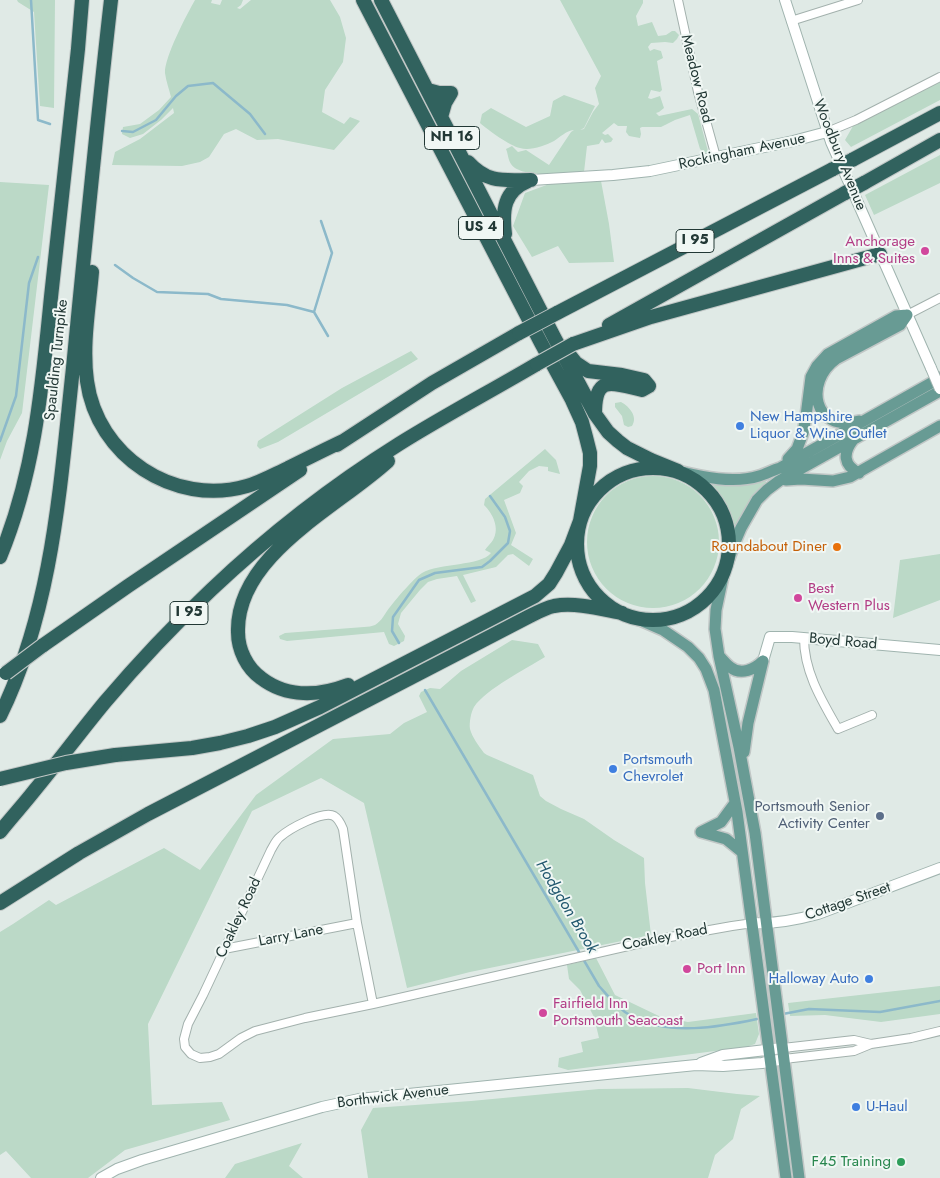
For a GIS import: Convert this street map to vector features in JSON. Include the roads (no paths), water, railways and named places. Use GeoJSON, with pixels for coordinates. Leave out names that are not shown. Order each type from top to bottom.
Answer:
{"type":"FeatureCollection","features":[{"type":"Feature","properties":{"kind":"highway","name":"Spaulding Turnpike"},"geometry":{"type":"LineString","coordinates":[[0,557],[22,493],[36,432],[82,0]]}},
{"type":"Feature","properties":{"kind":"highway"},"geometry":{"type":"LineString","coordinates":[[357,0],[422,113]]}},
{"type":"Feature","properties":{"kind":"highway","name":"US 4"},"geometry":{"type":"LineString","coordinates":[[364,0],[582,422],[591,460],[580,521]]}},
{"type":"Feature","properties":{"kind":"highway","name":"NH 16"},"geometry":{"type":"LineString","coordinates":[[381,0],[595,414],[608,432],[628,448],[678,471]]}},
{"type":"Feature","properties":{"kind":"highway","name":"Spaulding Turnpike"},"geometry":{"type":"LineString","coordinates":[[0,716],[30,638],[50,559],[61,479],[111,1]]}},
{"type":"Feature","properties":{"kind":"highway"},"geometry":{"type":"LineString","coordinates":[[104,75],[101,168],[86,354],[87,382],[91,398],[96,414],[107,434],[128,459],[141,469],[177,486],[212,491],[235,489],[259,482],[342,441]]}},
{"type":"Feature","properties":{"kind":"highway"},"geometry":{"type":"LineString","coordinates":[[428,90],[451,93],[445,103],[442,117]]}},
{"type":"Feature","properties":{"kind":"highway","name":"I 95"},"geometry":{"type":"LineString","coordinates":[[3,675],[128,586],[342,441],[432,383],[519,333],[940,113]]}},
{"type":"Feature","properties":{"kind":"highway","name":"I 95"},"geometry":{"type":"LineString","coordinates":[[0,832],[110,696],[163,639],[211,590],[271,537],[312,505],[415,434],[940,140]]}},
{"type":"Feature","properties":{"kind":"highway"},"geometry":{"type":"LineString","coordinates":[[459,152],[473,168],[488,178],[531,180]]}},
{"type":"Feature","properties":{"kind":"highway"},"geometry":{"type":"LineString","coordinates":[[508,247],[504,226],[505,207],[508,198],[518,186],[531,180]]}},
{"type":"Feature","properties":{"kind":"highway"},"geometry":{"type":"LineString","coordinates":[[573,344],[651,317],[880,254]]}},
{"type":"Feature","properties":{"kind":"highway"},"geometry":{"type":"LineString","coordinates":[[554,337],[582,368],[588,371],[644,380],[649,386],[642,390],[612,384],[602,386],[596,395],[595,414]]}},
{"type":"Feature","properties":{"kind":"highway"},"geometry":{"type":"LineString","coordinates":[[394,669],[330,691],[308,694],[289,692],[269,684],[253,671],[239,646],[238,626],[239,615],[245,596],[255,576],[268,559],[314,518],[383,465],[415,434]]}},
{"type":"Feature","properties":{"kind":"highway"},"geometry":{"type":"LineString","coordinates":[[0,779],[94,758],[192,748],[220,743],[248,736],[301,716],[524,602],[540,592],[556,573],[571,545],[589,503],[605,486],[621,476],[637,470],[652,467],[667,468],[690,476],[703,486],[715,500],[724,517],[729,544],[724,572],[709,595],[686,612],[677,616],[659,619],[640,618],[591,607],[566,605],[554,606],[528,617],[148,814],[79,853],[0,903]]}},
{"type":"Feature","properties":{"kind":"highway"},"geometry":{"type":"LineString","coordinates":[[580,521],[577,546],[583,572],[598,596],[605,603],[626,615]]}},
{"type":"Feature","properties":{"kind":"main road"},"geometry":{"type":"LineString","coordinates":[[872,416],[849,423],[840,423],[828,418],[817,401],[818,383],[831,363],[900,325],[907,315]]}},
{"type":"Feature","properties":{"kind":"main road"},"geometry":{"type":"LineString","coordinates":[[780,468],[797,449],[805,425],[811,376],[821,360],[828,354],[896,316],[907,315]]}},
{"type":"Feature","properties":{"kind":"main road"},"geometry":{"type":"LineString","coordinates":[[678,471],[709,478],[758,477],[780,468],[940,378]]}},
{"type":"Feature","properties":{"kind":"main road"},"geometry":{"type":"LineString","coordinates":[[799,1178],[754,833],[739,747],[719,656],[715,620],[724,572],[741,528],[754,505],[767,490],[940,390]]}},
{"type":"Feature","properties":{"kind":"main road"},"geometry":{"type":"LineString","coordinates":[[780,481],[801,479],[833,482],[850,477],[940,426]]}},
{"type":"Feature","properties":{"kind":"main road"},"geometry":{"type":"LineString","coordinates":[[853,439],[847,449],[846,461],[852,470],[858,473]]}},
{"type":"Feature","properties":{"kind":"main road"},"geometry":{"type":"LineString","coordinates":[[626,615],[652,625],[682,642],[694,652],[706,669],[714,690],[735,803],[786,1178]]}},
{"type":"Feature","properties":{"kind":"main road"},"geometry":{"type":"LineString","coordinates":[[719,656],[730,667],[743,671],[757,667],[764,661]]}},
{"type":"Feature","properties":{"kind":"main road"},"geometry":{"type":"LineString","coordinates":[[743,770],[748,723],[764,661]]}},
{"type":"Feature","properties":{"kind":"main road"},"geometry":{"type":"LineString","coordinates":[[735,803],[721,822],[701,832],[726,839],[742,852]]}},
{"type":"Feature","properties":{"kind":"street","name":"Meadow Road"},"geometry":{"type":"LineString","coordinates":[[678,0],[696,84],[716,157]]}},
{"type":"Feature","properties":{"kind":"street","name":"Woodbury Avenue"},"geometry":{"type":"LineString","coordinates":[[785,0],[827,132],[940,390]]}},
{"type":"Feature","properties":{"kind":"street"},"geometry":{"type":"LineString","coordinates":[[792,21],[858,0]]}},
{"type":"Feature","properties":{"kind":"street","name":"Rockingham Avenue"},"geometry":{"type":"LineString","coordinates":[[531,180],[614,175],[665,168],[793,141],[827,132],[856,120],[940,77]]}},
{"type":"Feature","properties":{"kind":"street"},"geometry":{"type":"LineString","coordinates":[[907,315],[940,298]]}},
{"type":"Feature","properties":{"kind":"street","name":"Boyd Road"},"geometry":{"type":"LineString","coordinates":[[764,661],[770,637],[804,638],[940,650]]}},
{"type":"Feature","properties":{"kind":"street"},"geometry":{"type":"LineString","coordinates":[[804,638],[805,655],[810,674],[838,729],[872,715]]}},
{"type":"Feature","properties":{"kind":"street","name":"Coakley Road"},"geometry":{"type":"LineString","coordinates":[[373,1004],[357,923],[343,829],[340,822],[334,816],[325,814],[285,833],[275,843],[188,1024],[184,1039],[185,1047],[191,1054],[200,1058],[210,1057],[219,1054],[241,1038],[264,1028],[306,1018],[373,1004],[596,952],[682,934],[752,923]]}},
{"type":"Feature","properties":{"kind":"street","name":"Cottage Street"},"geometry":{"type":"LineString","coordinates":[[752,923],[766,924],[791,921],[818,914],[940,868]]}},
{"type":"Feature","properties":{"kind":"street","name":"Larry Lane"},"geometry":{"type":"LineString","coordinates":[[224,949],[357,923]]}},
{"type":"Feature","properties":{"kind":"street"},"geometry":{"type":"LineString","coordinates":[[783,1053],[854,1051],[871,1044],[911,1038],[940,1030]]}},
{"type":"Feature","properties":{"kind":"street"},"geometry":{"type":"LineString","coordinates":[[783,1053],[854,1040],[871,1044]]}},
{"type":"Feature","properties":{"kind":"street","name":"Borthwick Avenue"},"geometry":{"type":"LineString","coordinates":[[696,1065],[723,1055],[768,1050],[783,1053]]}},
{"type":"Feature","properties":{"kind":"street","name":"Borthwick Avenue"},"geometry":{"type":"LineString","coordinates":[[101,1178],[117,1169],[142,1160],[347,1101],[696,1065],[724,1066],[770,1062],[783,1053]]}},
{"type":"Feature","properties":{"kind":"waterway","name":"Hodgdon Brook"},"geometry":{"type":"LineString","coordinates":[[31,0],[38,120],[50,124]]}},
{"type":"Feature","properties":{"kind":"waterway","name":"Hodgdon Brook"},"geometry":{"type":"LineString","coordinates":[[122,131],[133,132],[156,120],[176,96],[188,86],[213,83],[250,114],[265,134]]}},
{"type":"Feature","properties":{"kind":"waterway","name":"Hodgdon Brook"},"geometry":{"type":"LineString","coordinates":[[321,221],[332,253],[314,312],[328,336]]}},
{"type":"Feature","properties":{"kind":"waterway"},"geometry":{"type":"LineString","coordinates":[[0,441],[16,396],[29,283],[38,257]]}},
{"type":"Feature","properties":{"kind":"waterway"},"geometry":{"type":"LineString","coordinates":[[115,265],[157,292],[208,294],[221,299],[287,305],[314,312]]}},
{"type":"Feature","properties":{"kind":"waterway","name":"Hodgdon Brook"},"geometry":{"type":"LineString","coordinates":[[399,643],[392,631],[393,617],[419,580],[435,573],[482,567],[508,543],[510,531],[505,517],[490,496]]}},
{"type":"Feature","properties":{"kind":"waterway","name":"Hodgdon Brook"},"geometry":{"type":"LineString","coordinates":[[425,690],[599,986],[614,1003],[623,1011],[647,1023],[678,1028],[711,1027],[757,1019]]}},
{"type":"Feature","properties":{"kind":"waterway","name":"Hodgdon Brook"},"geometry":{"type":"LineString","coordinates":[[783,1014],[809,1009],[880,1012],[940,1001]]}},
{"type":"Feature","properties":{"kind":"place","name":"Anchorage Inns & Suites"},"geometry":{"type":"Point","coordinates":[925,251]}},
{"type":"Feature","properties":{"kind":"place","name":"New Hampshire Liquor & Wine Outlet"},"geometry":{"type":"Point","coordinates":[740,426]}},
{"type":"Feature","properties":{"kind":"place","name":"Roundabout Diner"},"geometry":{"type":"Point","coordinates":[837,547]}},
{"type":"Feature","properties":{"kind":"place","name":"Best Western Plus"},"geometry":{"type":"Point","coordinates":[798,598]}},
{"type":"Feature","properties":{"kind":"place","name":"Portsmouth Chevrolet"},"geometry":{"type":"Point","coordinates":[613,769]}},
{"type":"Feature","properties":{"kind":"place","name":"Portsmouth Senior Activity Center"},"geometry":{"type":"Point","coordinates":[880,816]}},
{"type":"Feature","properties":{"kind":"place","name":"Port Inn"},"geometry":{"type":"Point","coordinates":[687,969]}},
{"type":"Feature","properties":{"kind":"place","name":"Halloway Auto"},"geometry":{"type":"Point","coordinates":[869,979]}},
{"type":"Feature","properties":{"kind":"place","name":"Fairfield Inn Portsmouth Seacoast"},"geometry":{"type":"Point","coordinates":[543,1013]}},
{"type":"Feature","properties":{"kind":"place","name":"U-Haul"},"geometry":{"type":"Point","coordinates":[856,1107]}},
{"type":"Feature","properties":{"kind":"place","name":"F45 Training"},"geometry":{"type":"Point","coordinates":[901,1162]}}]}
